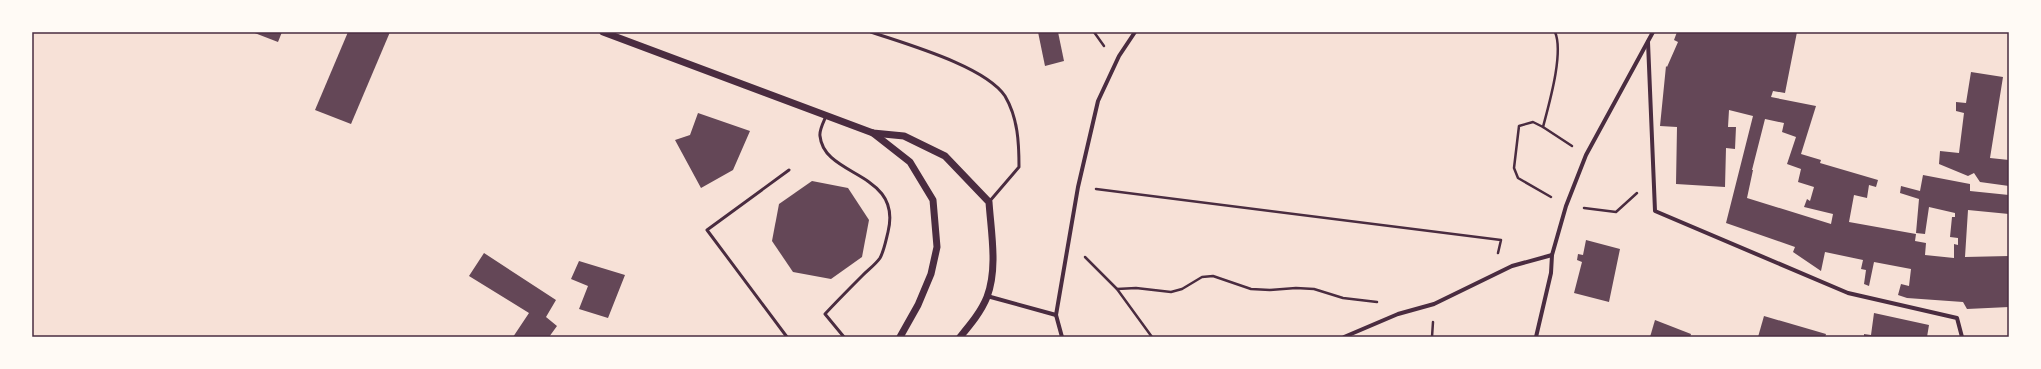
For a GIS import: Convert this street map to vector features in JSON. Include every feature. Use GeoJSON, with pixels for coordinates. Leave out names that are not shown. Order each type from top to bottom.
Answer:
{"type":"FeatureCollection","features":[{"type":"Feature","properties":{"kind":"street"},"geometry":{"type":"LineString","coordinates":[[602,32],[827,114],[873,133],[910,162],[933,200],[938,247],[931,274],[918,305],[900,337]]}},
{"type":"Feature","properties":{"kind":"street"},"geometry":{"type":"LineString","coordinates":[[1062,337],[1056,314],[1078,187],[1098,101],[1119,56],[1135,32]]}},
{"type":"Feature","properties":{"kind":"street"},"geometry":{"type":"LineString","coordinates":[[1536,337],[1551,273],[1552,255],[1566,206],[1586,155],[1648,42],[1652,32]]}},
{"type":"Feature","properties":{"kind":"street"},"geometry":{"type":"LineString","coordinates":[[1648,42],[1655,211],[1848,293],[1957,318],[1962,337]]}},
{"type":"Feature","properties":{"kind":"street"},"geometry":{"type":"LineString","coordinates":[[873,133],[904,136],[945,156],[989,202],[993,264],[987,296],[976,317],[960,337]]}},
{"type":"Feature","properties":{"kind":"street"},"geometry":{"type":"LineString","coordinates":[[1344,337],[1398,314],[1434,304],[1512,266],[1552,255]]}},
{"type":"Feature","properties":{"kind":"street"},"geometry":{"type":"LineString","coordinates":[[987,296],[1056,314]]}},
{"type":"Feature","properties":{"kind":"lane"},"geometry":{"type":"LineString","coordinates":[[871,32],[950,60],[975,72],[1004,95],[1011,108],[1017,128],[1019,167],[989,202]]}},
{"type":"Feature","properties":{"kind":"lane"},"geometry":{"type":"LineString","coordinates":[[827,114],[820,135],[824,148],[833,158],[850,170],[867,179],[881,192],[887,202],[891,222],[880,259],[825,314],[844,337]]}},
{"type":"Feature","properties":{"kind":"lane"},"geometry":{"type":"LineString","coordinates":[[787,337],[707,230],[789,170]]}},
{"type":"Feature","properties":{"kind":"path"},"geometry":{"type":"LineString","coordinates":[[1094,32],[1108,51]]}},
{"type":"Feature","properties":{"kind":"path"},"geometry":{"type":"LineString","coordinates":[[1543,126],[1555,73],[1558,47],[1554,32]]}},
{"type":"Feature","properties":{"kind":"path"},"geometry":{"type":"LineString","coordinates":[[1586,155],[1543,126],[1533,122],[1519,126],[1514,168],[1518,178],[1566,206],[1616,212],[1637,192],[1654,192]]}},
{"type":"Feature","properties":{"kind":"path"},"geometry":{"type":"LineString","coordinates":[[1078,187],[1501,240],[1497,256],[1512,266]]}},
{"type":"Feature","properties":{"kind":"path"},"geometry":{"type":"LineString","coordinates":[[1068,244],[1082,245],[1083,255],[1117,289],[1152,337]]}},
{"type":"Feature","properties":{"kind":"path"},"geometry":{"type":"LineString","coordinates":[[1117,289],[1136,288],[1171,292],[1182,289],[1202,277],[1213,276],[1251,288],[1270,290],[1296,288],[1314,289],[1343,298],[1377,302],[1398,314]]}},
{"type":"Feature","properties":{"kind":"building"},"geometry":{"type":"Polygon","coordinates":[[[252,32],[282,32],[278,42],[252,32]]]}},
{"type":"Feature","properties":{"kind":"building"},"geometry":{"type":"Polygon","coordinates":[[[348,32],[390,32],[351,124],[315,110],[348,32]]]}},
{"type":"Feature","properties":{"kind":"building"},"geometry":{"type":"Polygon","coordinates":[[[1038,32],[1058,32],[1064,61],[1045,66],[1038,32]]]}},
{"type":"Feature","properties":{"kind":"building"},"geometry":{"type":"Polygon","coordinates":[[[1677,32],[1797,32],[1785,93],[1773,91],[1771,97],[1816,106],[1801,154],[1821,160],[1820,163],[1878,180],[1876,187],[1869,185],[1867,198],[1854,195],[1849,222],[1916,234],[1915,241],[1926,243],[1925,255],[1954,258],[1954,244],[1958,245],[1958,238],[1950,237],[1952,217],[1955,217],[1955,213],[1929,207],[1925,234],[1916,233],[1919,199],[1900,193],[1901,186],[1920,191],[1923,175],[1970,184],[1970,191],[2009,195],[2009,214],[1968,210],[1965,257],[2009,256],[2009,307],[1967,309],[1963,302],[1907,298],[1898,295],[1901,284],[1909,286],[1911,269],[1874,262],[1869,286],[1864,284],[1866,270],[1861,269],[1863,260],[1825,252],[1821,271],[1793,252],[1795,247],[1726,223],[1753,116],[1729,110],[1728,127],[1736,127],[1735,149],[1726,148],[1725,187],[1676,184],[1677,127],[1660,126],[1666,66],[1667,67],[1678,42],[1674,40],[1677,32]],[[1765,119],[1752,170],[1747,198],[1831,224],[1833,214],[1804,207],[1807,199],[1810,201],[1814,187],[1798,182],[1801,169],[1787,164],[1796,137],[1782,132],[1784,123],[1765,119]]]}},
{"type":"Feature","properties":{"kind":"building"},"geometry":{"type":"Polygon","coordinates":[[[1971,72],[2003,77],[1990,158],[2009,160],[2009,186],[1980,182],[1974,173],[1968,176],[1939,164],[1940,151],[1959,153],[1964,113],[1956,111],[1956,102],[1966,103],[1971,72]]]}},
{"type":"Feature","properties":{"kind":"building"},"geometry":{"type":"Polygon","coordinates":[[[698,113],[750,131],[733,170],[701,188],[675,140],[690,135],[698,113]]]}},
{"type":"Feature","properties":{"kind":"building"},"geometry":{"type":"Polygon","coordinates":[[[812,181],[848,188],[869,220],[862,257],[831,279],[793,272],[772,241],[779,204],[812,181]]]}},
{"type":"Feature","properties":{"kind":"building"},"geometry":{"type":"Polygon","coordinates":[[[1586,240],[1620,249],[1609,302],[1574,293],[1582,262],[1577,260],[1578,254],[1583,255],[1586,240]]]}},
{"type":"Feature","properties":{"kind":"building"},"geometry":{"type":"Polygon","coordinates":[[[484,253],[556,300],[546,317],[557,326],[549,337],[513,337],[529,313],[469,276],[484,253]]]}},
{"type":"Feature","properties":{"kind":"building"},"geometry":{"type":"Polygon","coordinates":[[[579,261],[625,275],[608,318],[579,309],[588,286],[571,279],[579,261]]]}},
{"type":"Feature","properties":{"kind":"building"},"geometry":{"type":"Polygon","coordinates":[[[1874,313],[1929,325],[1927,337],[1864,337],[1864,334],[1871,335],[1874,313]]]}},
{"type":"Feature","properties":{"kind":"building"},"geometry":{"type":"Polygon","coordinates":[[[1764,316],[1826,334],[1825,337],[1758,337],[1764,316]]]}},
{"type":"Feature","properties":{"kind":"building"},"geometry":{"type":"Polygon","coordinates":[[[1655,320],[1691,334],[1690,337],[1650,337],[1655,320]]]}}]}
